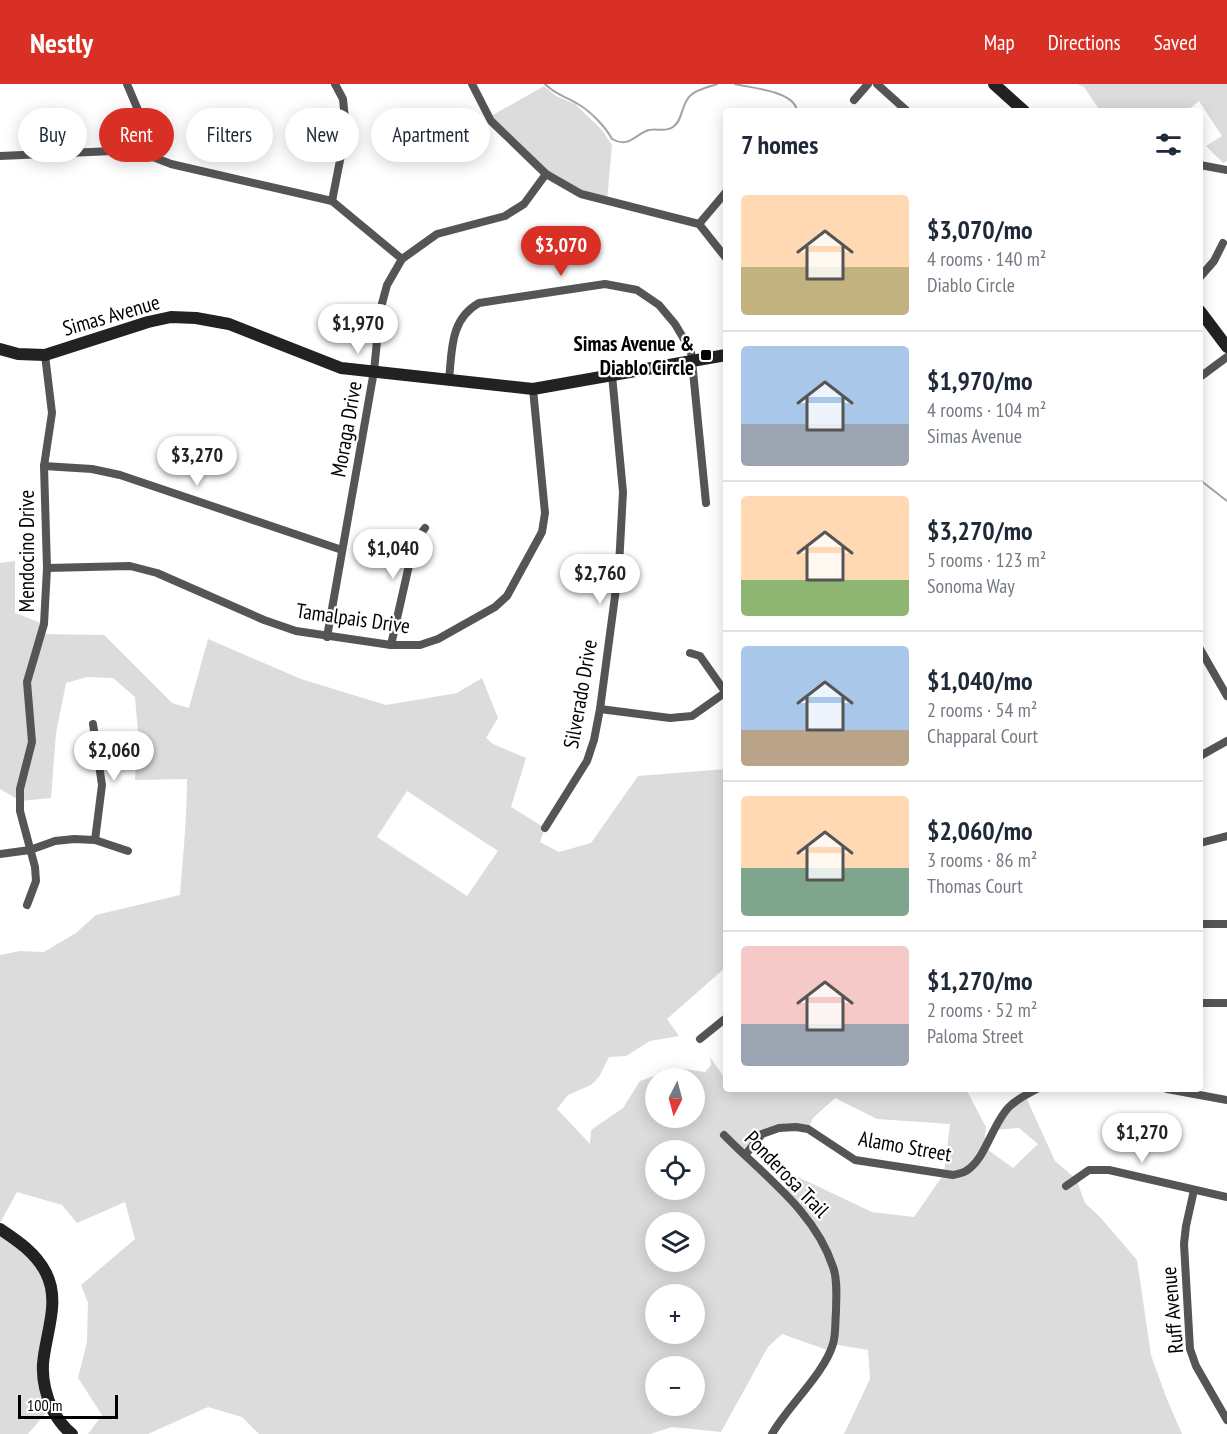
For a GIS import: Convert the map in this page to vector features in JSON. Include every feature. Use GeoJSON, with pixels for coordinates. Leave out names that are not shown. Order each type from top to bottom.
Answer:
{"type":"FeatureCollection","features":[{"type":"Feature","properties":{"kind":"street"},"geometry":{"type":"LineString","coordinates":[[128,84],[137,108]]}},
{"type":"Feature","properties":{"kind":"street"},"geometry":{"type":"LineString","coordinates":[[332,201],[346,130],[344,99],[335,84]]}},
{"type":"Feature","properties":{"kind":"street"},"geometry":{"type":"LineString","coordinates":[[472,84],[491,120],[546,174],[581,194],[699,224],[723,254]]}},
{"type":"Feature","properties":{"kind":"street"},"geometry":{"type":"LineString","coordinates":[[854,100],[868,84]]}},
{"type":"Feature","properties":{"kind":"street"},"geometry":{"type":"LineString","coordinates":[[877,84],[904,108]]}},
{"type":"Feature","properties":{"kind":"street"},"geometry":{"type":"LineString","coordinates":[[994,84],[1017,108]]}},
{"type":"Feature","properties":{"kind":"street"},"geometry":{"type":"LineString","coordinates":[[0,156],[99,152]]}},
{"type":"Feature","properties":{"kind":"street"},"geometry":{"type":"LineString","coordinates":[[166,162],[332,201],[402,259]]}},
{"type":"Feature","properties":{"kind":"street"},"geometry":{"type":"LineString","coordinates":[[1203,166],[1227,170]]}},
{"type":"Feature","properties":{"kind":"street","name":"Moraga Drive"},"geometry":{"type":"LineString","coordinates":[[327,637],[374,371],[380,311],[387,285],[402,259],[437,234],[505,216],[524,204],[546,174]]}},
{"type":"Feature","properties":{"kind":"street"},"geometry":{"type":"LineString","coordinates":[[699,224],[723,196]]}},
{"type":"Feature","properties":{"kind":"street"},"geometry":{"type":"LineString","coordinates":[[1203,274],[1214,261],[1223,243]]}},
{"type":"Feature","properties":{"kind":"street"},"geometry":{"type":"LineString","coordinates":[[449,380],[452,348],[458,323],[468,310],[479,303],[605,284],[637,290],[659,305],[691,351],[706,503]]}},
{"type":"Feature","properties":{"kind":"street"},"geometry":{"type":"LineString","coordinates":[[1203,315],[1227,347]]}},
{"type":"Feature","properties":{"kind":"street","name":"Simas Avenue"},"geometry":{"type":"LineString","coordinates":[[0,349],[18,354],[45,355],[148,322],[171,317],[196,318],[229,324],[341,368],[533,389],[723,356]]}},
{"type":"Feature","properties":{"kind":"street","name":"Mendocino Drive"},"geometry":{"type":"LineString","coordinates":[[27,905],[36,881],[20,811],[20,789],[32,742],[27,682],[44,624],[47,568],[44,466],[52,413],[45,355]]}},
{"type":"Feature","properties":{"kind":"street"},"geometry":{"type":"LineString","coordinates":[[1203,375],[1227,357]]}},
{"type":"Feature","properties":{"kind":"street","name":"Silverado Drive"},"geometry":{"type":"LineString","coordinates":[[545,828],[587,761],[600,709],[619,566],[623,492],[612,375]]}},
{"type":"Feature","properties":{"kind":"street","name":"Tamalpais Drive"},"geometry":{"type":"LineString","coordinates":[[47,568],[130,566],[157,573],[264,620],[327,637],[391,645],[420,645],[438,639],[495,607],[507,596],[542,532],[545,513],[533,389]]}},
{"type":"Feature","properties":{"kind":"street"},"geometry":{"type":"LineString","coordinates":[[44,466],[92,469],[120,475],[342,550]]}},
{"type":"Feature","properties":{"kind":"street"},"geometry":{"type":"LineString","coordinates":[[391,645],[414,543],[425,528]]}},
{"type":"Feature","properties":{"kind":"street"},"geometry":{"type":"LineString","coordinates":[[690,653],[700,656],[723,688]]}},
{"type":"Feature","properties":{"kind":"street"},"geometry":{"type":"LineString","coordinates":[[1203,660],[1225,686],[1227,696]]}},
{"type":"Feature","properties":{"kind":"street"},"geometry":{"type":"LineString","coordinates":[[600,709],[670,718],[692,716],[723,694]]}},
{"type":"Feature","properties":{"kind":"street"},"geometry":{"type":"LineString","coordinates":[[93,724],[102,785],[95,840]]}},
{"type":"Feature","properties":{"kind":"street"},"geometry":{"type":"LineString","coordinates":[[1203,754],[1227,741]]}},
{"type":"Feature","properties":{"kind":"street"},"geometry":{"type":"LineString","coordinates":[[1203,842],[1227,836]]}},
{"type":"Feature","properties":{"kind":"street"},"geometry":{"type":"LineString","coordinates":[[0,854],[30,850],[55,841],[74,838],[95,840],[128,851]]}},
{"type":"Feature","properties":{"kind":"street"},"geometry":{"type":"LineString","coordinates":[[1203,924],[1227,924]]}},
{"type":"Feature","properties":{"kind":"street"},"geometry":{"type":"LineString","coordinates":[[1203,1003],[1227,1003]]}},
{"type":"Feature","properties":{"kind":"street"},"geometry":{"type":"LineString","coordinates":[[700,1039],[723,1020]]}},
{"type":"Feature","properties":{"kind":"street","name":"Alamo Street"},"geometry":{"type":"LineString","coordinates":[[746,1154],[762,1134],[779,1128],[796,1127],[808,1129],[855,1160],[953,1176],[968,1170],[981,1155],[993,1129],[1008,1108],[1031,1092]]}},
{"type":"Feature","properties":{"kind":"street"},"geometry":{"type":"LineString","coordinates":[[1183,1092],[1227,1100]]}},
{"type":"Feature","properties":{"kind":"street","name":"Ponderosa Trail"},"geometry":{"type":"LineString","coordinates":[[724,1135],[746,1154],[801,1211],[820,1236],[834,1269],[836,1298],[833,1344],[824,1364],[772,1434]]}},
{"type":"Feature","properties":{"kind":"street"},"geometry":{"type":"LineString","coordinates":[[1066,1186],[1089,1170],[1109,1170],[1227,1197]]}},
{"type":"Feature","properties":{"kind":"street","name":"Ruff Avenue"},"geometry":{"type":"LineString","coordinates":[[1194,1190],[1184,1244],[1190,1349],[1196,1366],[1227,1420]]}},
{"type":"Feature","properties":{"kind":"street"},"geometry":{"type":"LineString","coordinates":[[0,1229],[21,1243],[36,1257],[47,1275],[52,1294],[43,1364],[44,1380],[47,1398],[56,1416],[72,1434]]}},
{"type":"Feature","properties":{"kind":"shaded area"},"geometry":{"type":"Polygon","coordinates":[[[1077,84],[1227,84],[1227,161],[1223,163],[1206,146],[1222,136],[1199,101],[1191,108],[1098,108],[1084,87],[1077,84]]]}},
{"type":"Feature","properties":{"kind":"shaded area"},"geometry":{"type":"Polygon","coordinates":[[[544,86],[556,96],[575,104],[602,130],[612,145],[607,201],[584,193],[548,174],[491,116],[544,86]]]}},
{"type":"Feature","properties":{"kind":"shaded area"},"geometry":{"type":"Polygon","coordinates":[[[15,561],[15,613],[44,624],[42,634],[104,635],[172,703],[189,708],[208,639],[301,679],[386,705],[457,693],[482,678],[498,718],[486,738],[493,744],[526,758],[511,807],[545,828],[540,842],[559,852],[591,843],[638,776],[723,769],[723,970],[667,1019],[679,1036],[650,1041],[626,1056],[609,1057],[599,1077],[591,1085],[568,1095],[557,1109],[590,1144],[591,1130],[623,1108],[640,1081],[645,1079],[645,1128],[705,1128],[705,1072],[711,1065],[710,1057],[723,1076],[723,1092],[968,1092],[986,1127],[984,1147],[1013,1168],[1038,1144],[1019,1128],[995,1130],[1008,1108],[1025,1095],[1055,1161],[1076,1179],[1085,1203],[1137,1260],[1151,1355],[1182,1434],[844,1434],[870,1379],[868,1350],[833,1344],[830,1351],[782,1334],[768,1347],[721,1432],[672,1427],[650,1434],[259,1434],[242,1417],[208,1407],[148,1434],[88,1434],[102,1415],[78,1378],[87,1342],[88,1303],[81,1285],[135,1239],[125,1202],[77,1223],[62,1205],[17,1192],[0,1223],[0,955],[20,951],[44,952],[76,933],[96,915],[180,895],[187,779],[135,780],[138,733],[135,697],[113,678],[87,677],[66,683],[56,733],[51,798],[20,801],[0,789],[0,563],[15,561]],[[407,791],[377,837],[467,896],[498,851],[407,791]],[[835,1098],[813,1118],[808,1129],[796,1127],[762,1134],[746,1153],[783,1192],[798,1177],[872,1212],[914,1217],[944,1174],[950,1124],[877,1119],[835,1098]]]}},
{"type":"Feature","properties":{"kind":"shaded area"},"geometry":{"type":"Polygon","coordinates":[[[0,1229],[36,1257],[52,1295],[43,1364],[51,1407],[28,1434],[0,1434],[0,1229]]]}},
{"type":"Feature","properties":{"kind":"waterway"},"geometry":{"type":"LineString","coordinates":[[545,84],[583,107],[601,124],[612,139],[622,142],[627,142],[649,130],[667,130],[673,127],[679,121],[685,103],[691,95],[717,84]]}},
{"type":"Feature","properties":{"kind":"waterway"},"geometry":{"type":"LineString","coordinates":[[735,84],[781,95],[789,99],[796,108]]}},
{"type":"Feature","properties":{"kind":"waterway"},"geometry":{"type":"LineString","coordinates":[[1203,482],[1227,501]]}},
{"type":"Feature","properties":{"kind":"place","name":"Simas Avenue & Diablo Circle"},"geometry":{"type":"Point","coordinates":[706,355]}}]}
